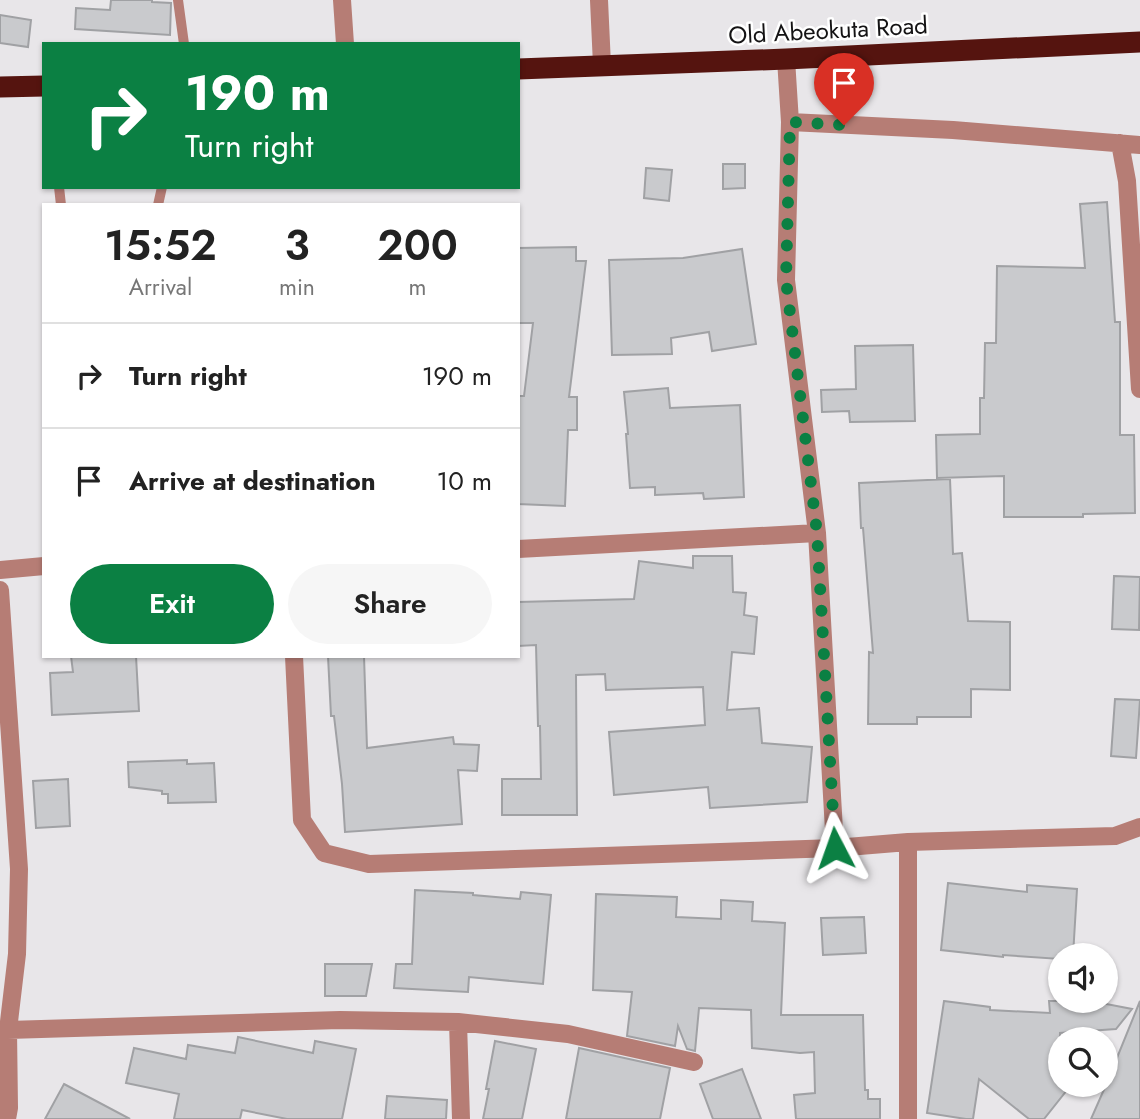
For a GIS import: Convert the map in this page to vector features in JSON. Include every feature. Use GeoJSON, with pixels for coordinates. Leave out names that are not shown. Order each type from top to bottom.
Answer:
{"type":"FeatureCollection","features":[{"type":"Feature","properties":{"kind":"highway","name":"Old Abeokuta Road"},"geometry":{"type":"LineString","coordinates":[[520,69],[1140,42]]}},
{"type":"Feature","properties":{"kind":"highway"},"geometry":{"type":"LineString","coordinates":[[0,87],[42,86]]}},
{"type":"Feature","properties":{"kind":"street"},"geometry":{"type":"LineString","coordinates":[[342,0],[345,42]]}},
{"type":"Feature","properties":{"kind":"street"},"geometry":{"type":"LineString","coordinates":[[599,0],[602,65]]}},
{"type":"Feature","properties":{"kind":"street"},"geometry":{"type":"LineString","coordinates":[[786,59],[790,122],[786,280],[817,533],[835,848]]}},
{"type":"Feature","properties":{"kind":"street"},"geometry":{"type":"LineString","coordinates":[[790,122],[953,130],[1140,145]]}},
{"type":"Feature","properties":{"kind":"street"},"geometry":{"type":"LineString","coordinates":[[1120,143],[1127,181],[1140,389]]}},
{"type":"Feature","properties":{"kind":"street"},"geometry":{"type":"LineString","coordinates":[[520,548],[817,533]]}},
{"type":"Feature","properties":{"kind":"street"},"geometry":{"type":"LineString","coordinates":[[0,570],[42,566]]}},
{"type":"Feature","properties":{"kind":"street"},"geometry":{"type":"LineString","coordinates":[[0,590],[19,869],[17,954],[4,1030],[9,1108],[7,1119]]}},
{"type":"Feature","properties":{"kind":"street"},"geometry":{"type":"LineString","coordinates":[[294,658],[302,820],[324,853],[369,864],[1115,836],[1140,827]]}},
{"type":"Feature","properties":{"kind":"street"},"geometry":{"type":"LineString","coordinates":[[908,842],[908,1119]]}},
{"type":"Feature","properties":{"kind":"street"},"geometry":{"type":"LineString","coordinates":[[4,1030],[340,1020],[458,1022],[568,1034],[694,1062]]}},
{"type":"Feature","properties":{"kind":"street"},"geometry":{"type":"LineString","coordinates":[[458,1022],[461,1119]]}},
{"type":"Feature","properties":{"kind":"lane"},"geometry":{"type":"LineString","coordinates":[[178,0],[184,42]]}},
{"type":"Feature","properties":{"kind":"building"},"geometry":{"type":"Polygon","coordinates":[[[111,0],[171,3],[170,35],[75,29],[76,8],[110,10],[111,0]]]}},
{"type":"Feature","properties":{"kind":"building"},"geometry":{"type":"Polygon","coordinates":[[[0,15],[31,20],[28,47],[0,43],[0,15]]]}},
{"type":"Feature","properties":{"kind":"building"},"geometry":{"type":"Polygon","coordinates":[[[723,164],[745,164],[745,188],[723,189],[723,164]]]}},
{"type":"Feature","properties":{"kind":"building"},"geometry":{"type":"Polygon","coordinates":[[[646,168],[672,170],[669,201],[644,198],[646,168]]]}},
{"type":"Feature","properties":{"kind":"building"},"geometry":{"type":"Polygon","coordinates":[[[1107,202],[1115,322],[1120,322],[1120,435],[1134,435],[1135,513],[1083,514],[1083,517],[1004,517],[1004,476],[937,478],[936,435],[980,434],[985,343],[996,343],[997,266],[1085,268],[1080,204],[1107,202]]]}},
{"type":"Feature","properties":{"kind":"building"},"geometry":{"type":"Polygon","coordinates":[[[576,247],[576,261],[586,261],[569,397],[577,397],[577,430],[568,430],[565,506],[520,504],[520,396],[524,396],[533,323],[520,323],[520,248],[576,247]]]}},
{"type":"Feature","properties":{"kind":"building"},"geometry":{"type":"Polygon","coordinates":[[[742,249],[756,344],[712,351],[709,332],[671,338],[672,354],[612,355],[609,260],[683,258],[742,249]]]}},
{"type":"Feature","properties":{"kind":"building"},"geometry":{"type":"Polygon","coordinates":[[[913,345],[915,421],[850,422],[849,411],[822,412],[821,390],[856,389],[855,346],[913,345]]]}},
{"type":"Feature","properties":{"kind":"building"},"geometry":{"type":"Polygon","coordinates":[[[668,388],[670,408],[740,405],[744,497],[704,499],[703,493],[655,495],[655,487],[630,488],[624,392],[668,388]]]}},
{"type":"Feature","properties":{"kind":"building"},"geometry":{"type":"Polygon","coordinates":[[[950,479],[953,554],[962,553],[968,621],[1010,622],[1010,690],[971,689],[971,717],[917,717],[917,724],[868,724],[869,652],[873,653],[859,483],[950,479]]]}},
{"type":"Feature","properties":{"kind":"building"},"geometry":{"type":"Polygon","coordinates":[[[693,556],[732,556],[733,592],[746,593],[744,615],[757,617],[754,654],[732,652],[727,710],[759,708],[762,743],[812,747],[807,802],[710,808],[708,787],[614,795],[609,732],[705,725],[703,687],[606,690],[605,674],[576,675],[577,815],[502,815],[502,779],[541,779],[536,645],[520,646],[520,602],[634,599],[639,561],[693,568],[693,556]]]}},
{"type":"Feature","properties":{"kind":"building"},"geometry":{"type":"Polygon","coordinates":[[[1114,576],[1140,577],[1139,630],[1112,629],[1114,576]]]}},
{"type":"Feature","properties":{"kind":"building"},"geometry":{"type":"Polygon","coordinates":[[[71,658],[136,658],[139,711],[52,715],[50,673],[73,672],[71,658]]]}},
{"type":"Feature","properties":{"kind":"building"},"geometry":{"type":"Polygon","coordinates":[[[328,658],[364,658],[367,748],[453,737],[454,744],[479,745],[477,771],[458,770],[462,824],[345,832],[334,716],[331,716],[328,658]]]}},
{"type":"Feature","properties":{"kind":"building"},"geometry":{"type":"Polygon","coordinates":[[[1115,699],[1140,700],[1136,758],[1111,756],[1115,699]]]}},
{"type":"Feature","properties":{"kind":"building"},"geometry":{"type":"Polygon","coordinates":[[[187,760],[187,764],[214,763],[216,802],[168,803],[168,794],[162,794],[162,791],[129,787],[128,762],[187,760]]]}},
{"type":"Feature","properties":{"kind":"building"},"geometry":{"type":"Polygon","coordinates":[[[68,779],[70,826],[36,828],[33,781],[68,779]]]}},
{"type":"Feature","properties":{"kind":"building"},"geometry":{"type":"Polygon","coordinates":[[[948,883],[1027,892],[1027,885],[1077,889],[1074,943],[1048,943],[1048,958],[1003,957],[941,950],[948,883]]]}},
{"type":"Feature","properties":{"kind":"building"},"geometry":{"type":"Polygon","coordinates":[[[415,890],[520,899],[521,892],[551,895],[543,984],[469,977],[468,992],[394,988],[396,964],[412,964],[415,890]]]}},
{"type":"Feature","properties":{"kind":"building"},"geometry":{"type":"Polygon","coordinates":[[[596,894],[677,897],[676,917],[721,919],[721,900],[753,902],[752,921],[785,923],[781,1015],[863,1015],[865,1090],[868,1090],[868,1099],[880,1099],[880,1119],[796,1119],[794,1095],[815,1093],[814,1052],[752,1048],[751,1010],[699,1008],[695,1051],[687,1049],[678,1026],[675,1046],[627,1036],[632,992],[593,990],[596,894]]]}},
{"type":"Feature","properties":{"kind":"building"},"geometry":{"type":"Polygon","coordinates":[[[864,917],[866,953],[823,955],[821,918],[864,917]]]}},
{"type":"Feature","properties":{"kind":"building"},"geometry":{"type":"Polygon","coordinates":[[[325,964],[372,964],[366,996],[325,996],[325,964]]]}},
{"type":"Feature","properties":{"kind":"building"},"geometry":{"type":"Polygon","coordinates":[[[944,1001],[990,1007],[990,1010],[1048,1013],[1118,1013],[1118,1006],[1132,1009],[1118,1027],[1048,1027],[1048,1097],[1061,1097],[1044,1119],[1029,1119],[979,1079],[973,1119],[927,1113],[944,1001]]]}},
{"type":"Feature","properties":{"kind":"building"},"geometry":{"type":"Polygon","coordinates":[[[1140,1001],[1140,1119],[1091,1119],[1101,1097],[1118,1097],[1118,1055],[1140,1001]]]}},
{"type":"Feature","properties":{"kind":"building"},"geometry":{"type":"Polygon","coordinates":[[[238,1037],[313,1053],[315,1041],[356,1049],[342,1119],[287,1119],[242,1110],[240,1119],[174,1119],[179,1094],[126,1083],[134,1048],[186,1059],[188,1045],[235,1053],[238,1037]]]}},
{"type":"Feature","properties":{"kind":"building"},"geometry":{"type":"Polygon","coordinates":[[[495,1041],[536,1049],[522,1119],[483,1119],[495,1041]]]}},
{"type":"Feature","properties":{"kind":"building"},"geometry":{"type":"Polygon","coordinates":[[[579,1048],[670,1068],[660,1119],[566,1119],[579,1048]]]}},
{"type":"Feature","properties":{"kind":"building"},"geometry":{"type":"Polygon","coordinates":[[[742,1069],[761,1119],[713,1119],[700,1084],[742,1069]]]}},
{"type":"Feature","properties":{"kind":"building"},"geometry":{"type":"Polygon","coordinates":[[[64,1084],[130,1119],[45,1119],[64,1084]]]}},
{"type":"Feature","properties":{"kind":"building"},"geometry":{"type":"Polygon","coordinates":[[[387,1096],[447,1100],[446,1119],[385,1119],[387,1096]]]}},
{"type":"Feature","properties":{"kind":"route"},"geometry":{"type":"LineString","coordinates":[[835,848],[817,533],[786,280],[790,122],[844,125]]}}]}
